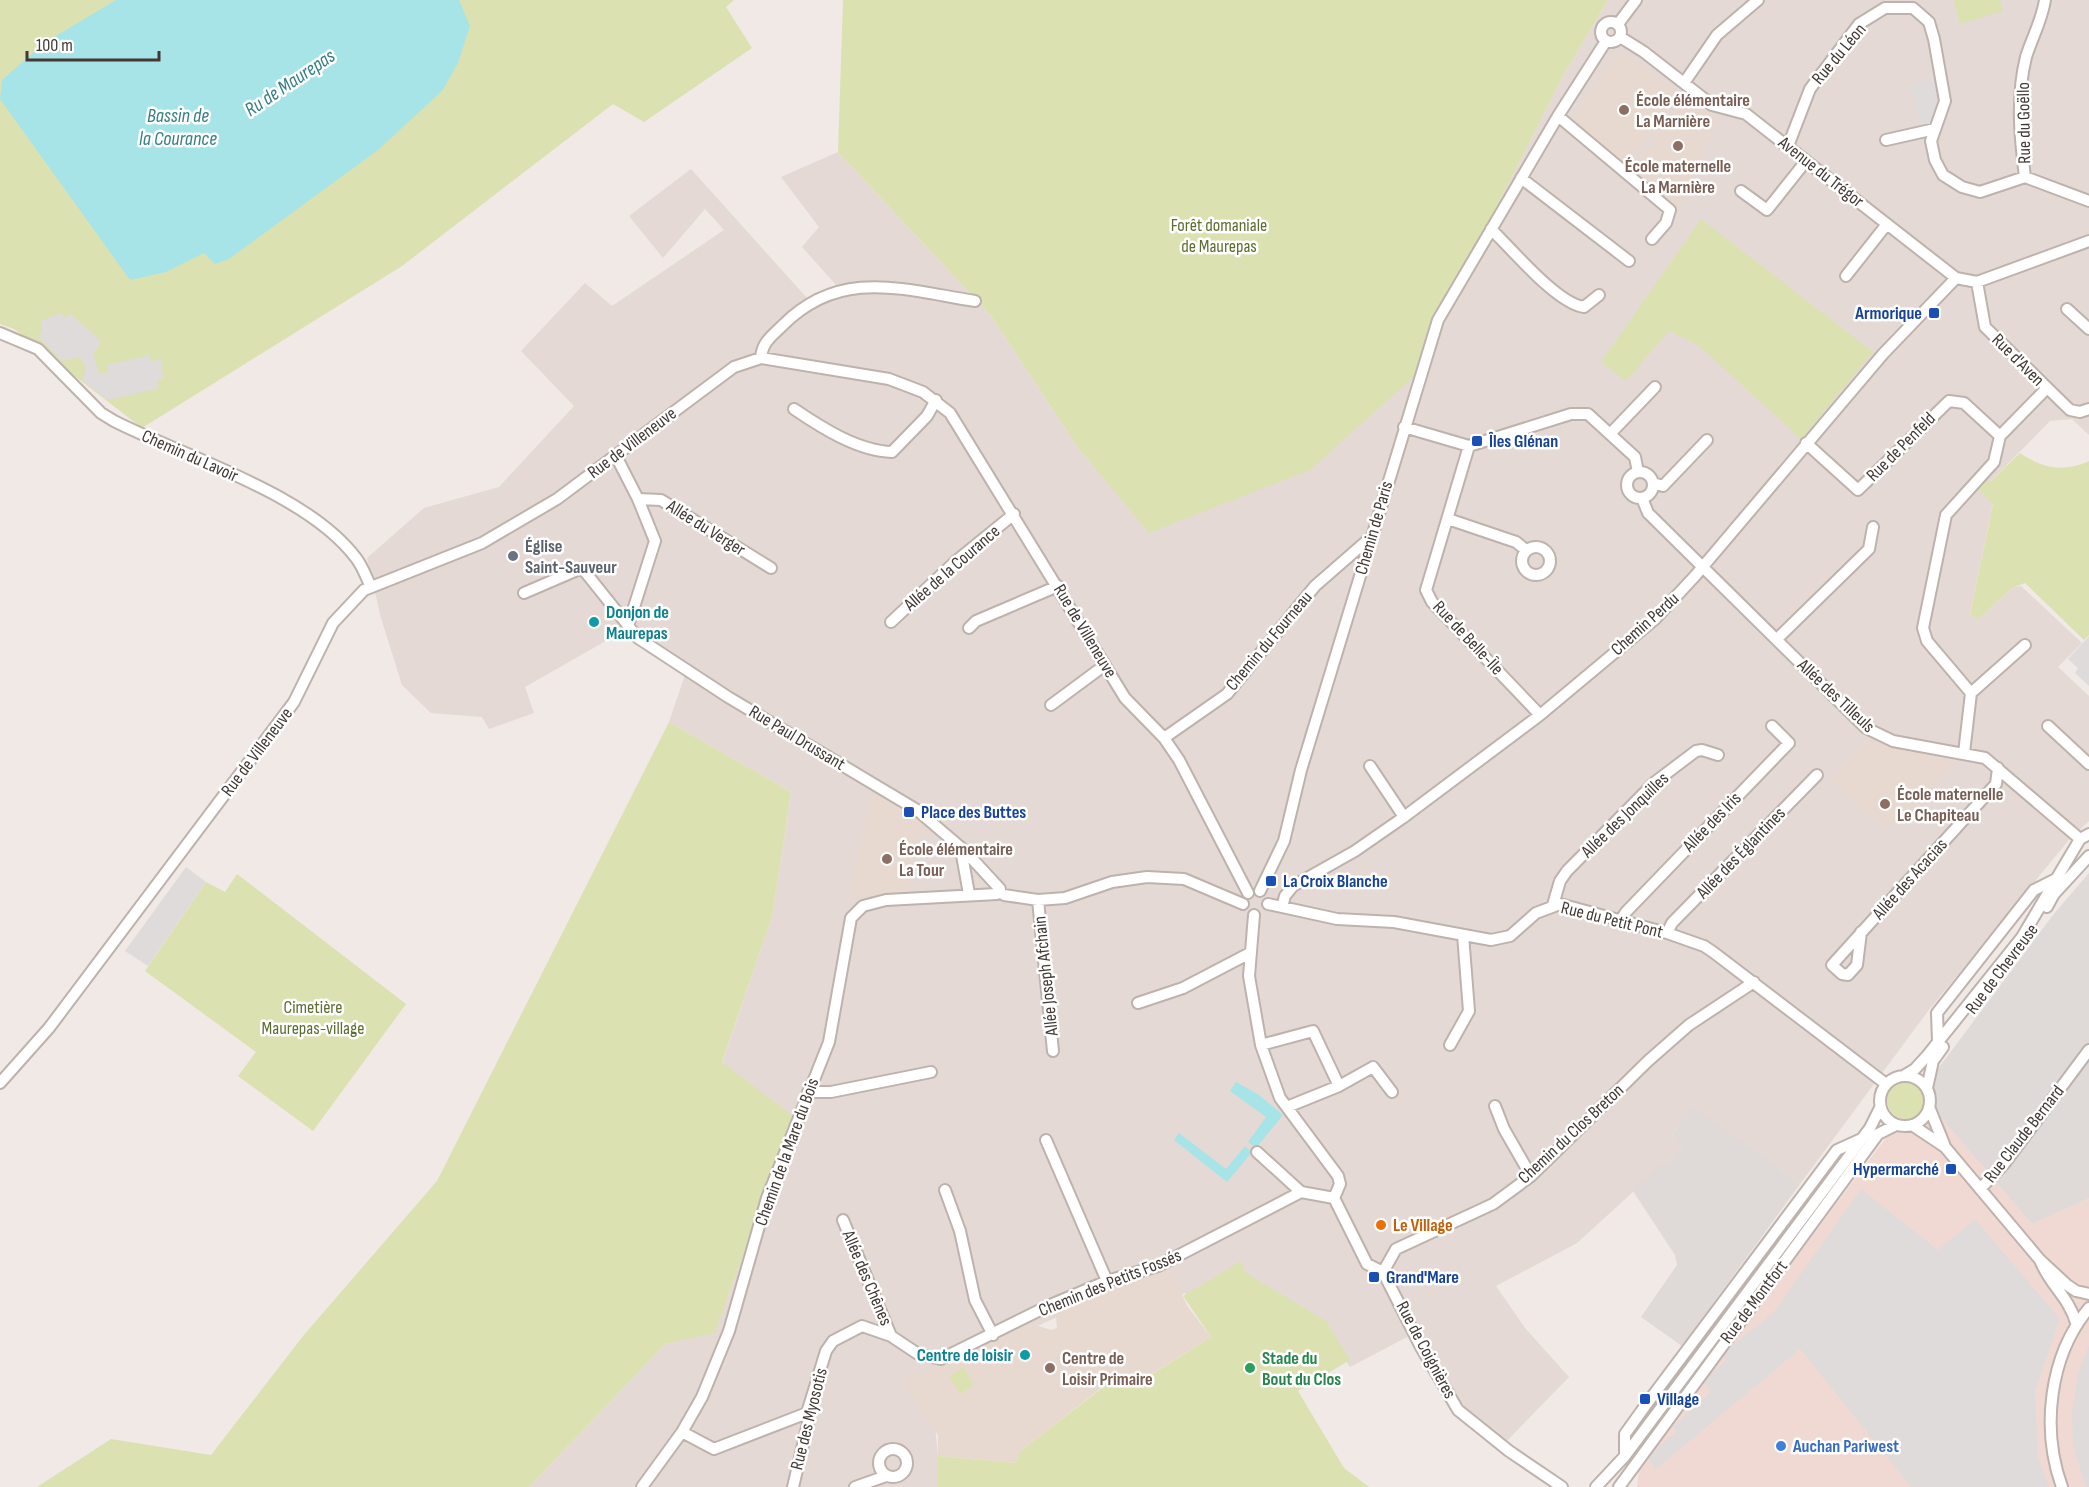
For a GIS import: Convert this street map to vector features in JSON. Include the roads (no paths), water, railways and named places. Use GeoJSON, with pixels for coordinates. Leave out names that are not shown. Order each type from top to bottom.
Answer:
{"type":"FeatureCollection","features":[{"type":"Feature","properties":{"kind":"street"},"geometry":{"type":"LineString","coordinates":[[1618,24],[1636,0]]}},
{"type":"Feature","properties":{"kind":"street"},"geometry":{"type":"LineString","coordinates":[[1684,83],[1718,35],[1758,0]]}},
{"type":"Feature","properties":{"kind":"street","name":"Rue du Goëllo"},"geometry":{"type":"LineString","coordinates":[[2025,177],[2020,129],[2021,82],[2045,0]]}},
{"type":"Feature","properties":{"kind":"street","name":"Rue du Léon"},"geometry":{"type":"LineString","coordinates":[[1788,146],[1810,88],[1860,24],[1885,8],[1912,8],[1929,22],[1945,101],[1931,141],[1935,160],[1943,175],[1951,182],[1980,192],[2025,177]]}},
{"type":"Feature","properties":{"kind":"street"},"geometry":{"type":"LineString","coordinates":[[1612,21],[1618,24],[1622,31],[1620,37],[1615,41],[1606,41],[1601,33],[1603,25],[1612,21]]}},
{"type":"Feature","properties":{"kind":"street","name":"Avenue du Trégor"},"geometry":{"type":"LineString","coordinates":[[1620,37],[1712,105],[1746,114],[1956,278]]}},
{"type":"Feature","properties":{"kind":"street","name":"Chemin de Paris"},"geometry":{"type":"LineString","coordinates":[[1250,896],[1284,841],[1301,770],[1438,320],[1558,116],[1606,41]]}},
{"type":"Feature","properties":{"kind":"street"},"geometry":{"type":"LineString","coordinates":[[1558,116],[1670,210],[1666,224],[1652,239]]}},
{"type":"Feature","properties":{"kind":"street"},"geometry":{"type":"LineString","coordinates":[[1886,140],[1935,129]]}},
{"type":"Feature","properties":{"kind":"street"},"geometry":{"type":"LineString","coordinates":[[1742,191],[1767,210],[1806,161]]}},
{"type":"Feature","properties":{"kind":"street"},"geometry":{"type":"LineString","coordinates":[[2025,177],[2089,201]]}},
{"type":"Feature","properties":{"kind":"street"},"geometry":{"type":"LineString","coordinates":[[1521,178],[1629,261]]}},
{"type":"Feature","properties":{"kind":"street"},"geometry":{"type":"LineString","coordinates":[[1846,276],[1887,224]]}},
{"type":"Feature","properties":{"kind":"street"},"geometry":{"type":"LineString","coordinates":[[1491,229],[1524,263],[1572,304],[1584,307],[1599,295]]}},
{"type":"Feature","properties":{"kind":"street"},"geometry":{"type":"LineString","coordinates":[[1956,278],[1977,282],[2089,241]]}},
{"type":"Feature","properties":{"kind":"street","name":"Chemin Perdu"},"geometry":{"type":"LineString","coordinates":[[1282,908],[1285,896],[1293,886],[1355,851],[1404,817],[1540,715],[1655,619],[1703,566],[1883,354],[1956,278]]}},
{"type":"Feature","properties":{"kind":"street","name":"Rue d'Aven"},"geometry":{"type":"LineString","coordinates":[[1977,282],[1986,327],[2046,389],[2070,410],[2080,412],[2089,409]]}},
{"type":"Feature","properties":{"kind":"street"},"geometry":{"type":"LineString","coordinates":[[761,358],[762,346],[793,314],[846,287],[875,285],[975,301]]}},
{"type":"Feature","properties":{"kind":"street"},"geometry":{"type":"LineString","coordinates":[[2067,309],[2089,329]]}},
{"type":"Feature","properties":{"kind":"street","name":"Chemin du Lavoir"},"geometry":{"type":"LineString","coordinates":[[0,333],[38,349],[101,413],[114,421],[285,499],[356,556],[371,587]]}},
{"type":"Feature","properties":{"kind":"street","name":"Rue de Villeneuve"},"geometry":{"type":"LineString","coordinates":[[0,1083],[49,1028],[294,702],[326,634],[351,601],[371,587],[482,543],[557,499],[719,377],[734,367],[761,358],[889,378],[907,384],[936,400],[950,413],[1125,698],[1164,738],[1179,760],[1250,896]]}},
{"type":"Feature","properties":{"kind":"street"},"geometry":{"type":"LineString","coordinates":[[1610,434],[1655,387]]}},
{"type":"Feature","properties":{"kind":"street"},"geometry":{"type":"LineString","coordinates":[[1971,693],[1927,641],[1923,628],[1946,515],[1994,462],[2000,436],[2046,389]]}},
{"type":"Feature","properties":{"kind":"street"},"geometry":{"type":"LineString","coordinates":[[794,410],[872,451],[892,452],[927,416],[936,400]]}},
{"type":"Feature","properties":{"kind":"street","name":"Rue de Penfeld"},"geometry":{"type":"LineString","coordinates":[[1806,443],[1858,490],[1949,401],[1964,403],[2000,436]]}},
{"type":"Feature","properties":{"kind":"street"},"geometry":{"type":"LineString","coordinates":[[1404,427],[1468,446],[1580,413],[1588,414],[1635,457],[1638,472]]}},
{"type":"Feature","properties":{"kind":"street"},"geometry":{"type":"LineString","coordinates":[[1653,483],[1664,486],[1707,440]]}},
{"type":"Feature","properties":{"kind":"street","name":"Rue de Belle-Île"},"geometry":{"type":"LineString","coordinates":[[1468,446],[1426,590],[1432,602],[1540,715]]}},
{"type":"Feature","properties":{"kind":"street"},"geometry":{"type":"LineString","coordinates":[[616,456],[638,499],[655,541],[628,626]]}},
{"type":"Feature","properties":{"kind":"street"},"geometry":{"type":"LineString","coordinates":[[1638,472],[1649,475],[1653,483],[1652,491],[1642,498],[1631,494],[1627,487],[1628,479],[1638,472]]}},
{"type":"Feature","properties":{"kind":"street","name":"Allée des Tilleuls"},"geometry":{"type":"LineString","coordinates":[[1642,498],[1648,513],[1866,728],[1893,741],[1985,758],[2082,839],[2080,853],[2088,856]]}},
{"type":"Feature","properties":{"kind":"street","name":"Allée du Verger"},"geometry":{"type":"LineString","coordinates":[[638,499],[661,500],[771,568]]}},
{"type":"Feature","properties":{"kind":"street","name":"Allée de la Courance"},"geometry":{"type":"LineString","coordinates":[[891,622],[955,562],[1014,514]]}},
{"type":"Feature","properties":{"kind":"street"},"geometry":{"type":"LineString","coordinates":[[1448,519],[1516,542],[1526,550]]}},
{"type":"Feature","properties":{"kind":"street"},"geometry":{"type":"LineString","coordinates":[[1777,639],[1869,549],[1873,527]]}},
{"type":"Feature","properties":{"kind":"street","name":"Chemin du Fourneau"},"geometry":{"type":"LineString","coordinates":[[1164,738],[1227,694],[1315,586],[1370,538]]}},
{"type":"Feature","properties":{"kind":"street","name":"Rue Paul Drussant"},"geometry":{"type":"LineString","coordinates":[[524,593],[582,568],[638,638],[728,697],[917,810],[965,850]]}},
{"type":"Feature","properties":{"kind":"street"},"geometry":{"type":"LineString","coordinates":[[969,628],[976,621],[1058,586]]}},
{"type":"Feature","properties":{"kind":"street"},"geometry":{"type":"LineString","coordinates":[[1964,753],[1971,693],[2025,645]]}},
{"type":"Feature","properties":{"kind":"street"},"geometry":{"type":"LineString","coordinates":[[1051,705],[1105,665]]}},
{"type":"Feature","properties":{"kind":"street","name":"Allée des Iris"},"geometry":{"type":"LineString","coordinates":[[1621,920],[1626,912],[1789,743],[1772,726]]}},
{"type":"Feature","properties":{"kind":"street"},"geometry":{"type":"LineString","coordinates":[[2048,726],[2089,764]]}},
{"type":"Feature","properties":{"kind":"street","name":"Allée des Jonquilles"},"geometry":{"type":"LineString","coordinates":[[1553,905],[1560,881],[1567,871],[1655,782],[1696,751],[1702,750],[1718,755]]}},
{"type":"Feature","properties":{"kind":"street"},"geometry":{"type":"LineString","coordinates":[[1370,766],[1404,817]]}},
{"type":"Feature","properties":{"kind":"street","name":"Allée des Acacias"},"geometry":{"type":"LineString","coordinates":[[1862,932],[1996,784],[1998,768]]}},
{"type":"Feature","properties":{"kind":"street","name":"Allée des Églantines"},"geometry":{"type":"LineString","coordinates":[[1667,933],[1672,923],[1817,775]]}},
{"type":"Feature","properties":{"kind":"street","name":"Rue de Chevreuse"},"geometry":{"type":"LineString","coordinates":[[1905,1075],[1915,1069],[2022,937],[2082,839]]}},
{"type":"Feature","properties":{"kind":"street"},"geometry":{"type":"LineString","coordinates":[[1000,892],[965,850],[962,855],[969,894],[1000,892],[1038,900],[1065,898],[1112,882],[1147,877],[1184,879],[1250,896],[1267,898],[1268,904],[1261,914],[1254,915],[1247,911],[1250,896]]}},
{"type":"Feature","properties":{"kind":"street","name":"Rue de Chevreuse"},"geometry":{"type":"LineString","coordinates":[[1927,1088],[1928,1075],[1938,1053],[2035,928],[2054,894],[2088,856]]}},
{"type":"Feature","properties":{"kind":"street","name":"Rue de Chevreuse"},"geometry":{"type":"LineString","coordinates":[[1938,1041],[1937,1013],[2034,890],[2056,879]]}},
{"type":"Feature","properties":{"kind":"street","name":"Chemin de la Mare du Bois"},"geometry":{"type":"LineString","coordinates":[[642,1487],[682,1432],[702,1397],[729,1331],[767,1198],[829,1042],[851,918],[863,906],[886,900],[969,894]]}},
{"type":"Feature","properties":{"kind":"street","name":"Allée Joseph Afchain"},"geometry":{"type":"LineString","coordinates":[[1038,900],[1053,1051]]}},
{"type":"Feature","properties":{"kind":"street","name":"Rue du Petit Pont"},"geometry":{"type":"LineString","coordinates":[[1268,904],[1337,919],[1394,922],[1491,940],[1510,936],[1536,913],[1553,905],[1667,933],[1704,946],[1886,1084]]}},
{"type":"Feature","properties":{"kind":"street"},"geometry":{"type":"LineString","coordinates":[[1254,915],[1250,953],[1254,1015],[1261,1045],[1280,1098],[1338,1176],[1340,1184],[1334,1198],[1366,1264],[1383,1272]]}},
{"type":"Feature","properties":{"kind":"street"},"geometry":{"type":"LineString","coordinates":[[1450,1045],[1469,1011],[1462,935]]}},
{"type":"Feature","properties":{"kind":"street"},"geometry":{"type":"LineString","coordinates":[[1138,1003],[1183,988],[1250,953]]}},
{"type":"Feature","properties":{"kind":"street","name":"Chemin du Clos Breton"},"geometry":{"type":"LineString","coordinates":[[1383,1272],[1396,1249],[1493,1204],[1531,1176],[1648,1061],[1689,1025],[1754,982]]}},
{"type":"Feature","properties":{"kind":"street"},"geometry":{"type":"LineString","coordinates":[[1261,1045],[1313,1031],[1339,1086]]}},
{"type":"Feature","properties":{"kind":"street","name":"Rue Claude Bernard"},"geometry":{"type":"LineString","coordinates":[[1980,1189],[2004,1164],[2089,1050]]}},
{"type":"Feature","properties":{"kind":"street"},"geometry":{"type":"LineString","coordinates":[[1287,1107],[1339,1086],[1373,1067],[1392,1092]]}},
{"type":"Feature","properties":{"kind":"street"},"geometry":{"type":"LineString","coordinates":[[808,1092],[831,1092],[931,1072]]}},
{"type":"Feature","properties":{"kind":"street"},"geometry":{"type":"LineString","coordinates":[[1929,1107],[1923,1118],[1912,1125],[1896,1125],[1884,1115],[1879,1099],[1886,1084],[1905,1075],[1914,1077],[1927,1088],[1929,1107],[1945,1147]]}},
{"type":"Feature","properties":{"kind":"street"},"geometry":{"type":"LineString","coordinates":[[1495,1106],[1504,1129],[1531,1176]]}},
{"type":"Feature","properties":{"kind":"street","name":"Rue de Montfort"},"geometry":{"type":"LineString","coordinates":[[1596,1487],[1625,1456],[1625,1434],[1836,1150],[1862,1139],[1880,1108]]}},
{"type":"Feature","properties":{"kind":"street","name":"Rue de Montfort"},"geometry":{"type":"LineString","coordinates":[[1619,1487],[1878,1134],[1896,1125]]}},
{"type":"Feature","properties":{"kind":"street"},"geometry":{"type":"LineString","coordinates":[[1912,1125],[1945,1147],[2040,1260],[2067,1285],[2076,1291],[2089,1294]]}},
{"type":"Feature","properties":{"kind":"street"},"geometry":{"type":"LineString","coordinates":[[1046,1140],[1107,1281]]}},
{"type":"Feature","properties":{"kind":"street"},"geometry":{"type":"LineString","coordinates":[[1257,1152],[1300,1192],[1334,1198]]}},
{"type":"Feature","properties":{"kind":"street"},"geometry":{"type":"LineString","coordinates":[[945,1191],[960,1231],[975,1300],[993,1335]]}},
{"type":"Feature","properties":{"kind":"street","name":"Chemin des Petits Fossés"},"geometry":{"type":"LineString","coordinates":[[826,1351],[833,1341],[862,1326],[891,1336],[918,1354],[941,1359],[1048,1306],[1107,1281],[1158,1266],[1300,1192]]}},
{"type":"Feature","properties":{"kind":"street","name":"Allée des Chênes"},"geometry":{"type":"LineString","coordinates":[[843,1220],[891,1336]]}},
{"type":"Feature","properties":{"kind":"street"},"geometry":{"type":"LineString","coordinates":[[2040,1260],[2045,1274],[2069,1302],[2077,1325]]}},
{"type":"Feature","properties":{"kind":"street","name":"Rue de Coignières"},"geometry":{"type":"LineString","coordinates":[[1383,1272],[1422,1349],[1458,1410],[1509,1452],[1562,1487]]}},
{"type":"Feature","properties":{"kind":"street"},"geometry":{"type":"LineString","coordinates":[[2062,1487],[2052,1446],[2051,1406],[2060,1362],[2077,1325],[2089,1308]]}},
{"type":"Feature","properties":{"kind":"street","name":"Rue des Myosotis"},"geometry":{"type":"LineString","coordinates":[[793,1487],[809,1419],[807,1413],[826,1351]]}},
{"type":"Feature","properties":{"kind":"street"},"geometry":{"type":"LineString","coordinates":[[682,1432],[714,1449],[807,1413]]}},
{"type":"Feature","properties":{"kind":"street"},"geometry":{"type":"LineString","coordinates":[[894,1448],[903,1452],[907,1461],[906,1470],[899,1482],[886,1476],[880,1469],[879,1459],[885,1451],[894,1448]]}},
{"type":"Feature","properties":{"kind":"street"},"geometry":{"type":"LineString","coordinates":[[855,1487],[886,1476]]}},
{"type":"Feature","properties":{"kind":"water","name":"Bassin de la Courance"},"geometry":{"type":"Polygon","coordinates":[[[116,0],[459,0],[470,26],[458,63],[443,90],[378,150],[229,259],[215,264],[204,253],[166,272],[130,280],[0,99],[2,80],[44,43],[116,0]]]}},
{"type":"Feature","properties":{"kind":"water"},"geometry":{"type":"Polygon","coordinates":[[[1236,1082],[1259,1095],[1283,1115],[1256,1148],[1248,1142],[1266,1117],[1230,1091],[1236,1082]]]}},
{"type":"Feature","properties":{"kind":"water"},"geometry":{"type":"Polygon","coordinates":[[[1179,1133],[1226,1169],[1245,1146],[1252,1152],[1227,1182],[1174,1140],[1179,1133]]]}},
{"type":"Feature","properties":{"kind":"place","name":"École élémentaire La Marnière"},"geometry":{"type":"Point","coordinates":[1624,110]}},
{"type":"Feature","properties":{"kind":"place","name":"École maternelle La Marnière"},"geometry":{"type":"Point","coordinates":[1678,146]}},
{"type":"Feature","properties":{"kind":"place","name":"Armorique"},"geometry":{"type":"Point","coordinates":[1934,313]}},
{"type":"Feature","properties":{"kind":"place","name":"Îles Glénan"},"geometry":{"type":"Point","coordinates":[1477,441]}},
{"type":"Feature","properties":{"kind":"place","name":"Église Saint-Sauveur"},"geometry":{"type":"Point","coordinates":[513,556]}},
{"type":"Feature","properties":{"kind":"place","name":"Donjon de Maurepas"},"geometry":{"type":"Point","coordinates":[594,622]}},
{"type":"Feature","properties":{"kind":"place","name":"École maternelle Le Chapiteau"},"geometry":{"type":"Point","coordinates":[1885,804]}},
{"type":"Feature","properties":{"kind":"place","name":"Place des Buttes"},"geometry":{"type":"Point","coordinates":[909,812]}},
{"type":"Feature","properties":{"kind":"place","name":"École élémentaire La Tour"},"geometry":{"type":"Point","coordinates":[887,859]}},
{"type":"Feature","properties":{"kind":"place","name":"La Croix Blanche"},"geometry":{"type":"Point","coordinates":[1271,881]}},
{"type":"Feature","properties":{"kind":"place","name":"Hypermarché"},"geometry":{"type":"Point","coordinates":[1951,1169]}},
{"type":"Feature","properties":{"kind":"place","name":"Le Village"},"geometry":{"type":"Point","coordinates":[1381,1225]}},
{"type":"Feature","properties":{"kind":"place","name":"Grand'Mare"},"geometry":{"type":"Point","coordinates":[1374,1277]}},
{"type":"Feature","properties":{"kind":"place","name":"Centre de loisir"},"geometry":{"type":"Point","coordinates":[1025,1355]}},
{"type":"Feature","properties":{"kind":"place","name":"Centre de Loisir Primaire"},"geometry":{"type":"Point","coordinates":[1050,1368]}},
{"type":"Feature","properties":{"kind":"place","name":"Stade du Bout du Clos"},"geometry":{"type":"Point","coordinates":[1250,1368]}},
{"type":"Feature","properties":{"kind":"place","name":"Village"},"geometry":{"type":"Point","coordinates":[1645,1399]}},
{"type":"Feature","properties":{"kind":"place","name":"Auchan Pariwest"},"geometry":{"type":"Point","coordinates":[1781,1446]}},
{"type":"Feature","properties":{"kind":"water label","name":"Ru de Maurepas"},"geometry":{"type":"Point","coordinates":[290,83]}},
{"type":"Feature","properties":{"kind":"park label","name":"Forêt domaniale de Maurepas"},"geometry":{"type":"Point","coordinates":[1219,235]}},
{"type":"Feature","properties":{"kind":"park label","name":"Cimetière Maurepas-village"},"geometry":{"type":"Point","coordinates":[313,1017]}}]}
